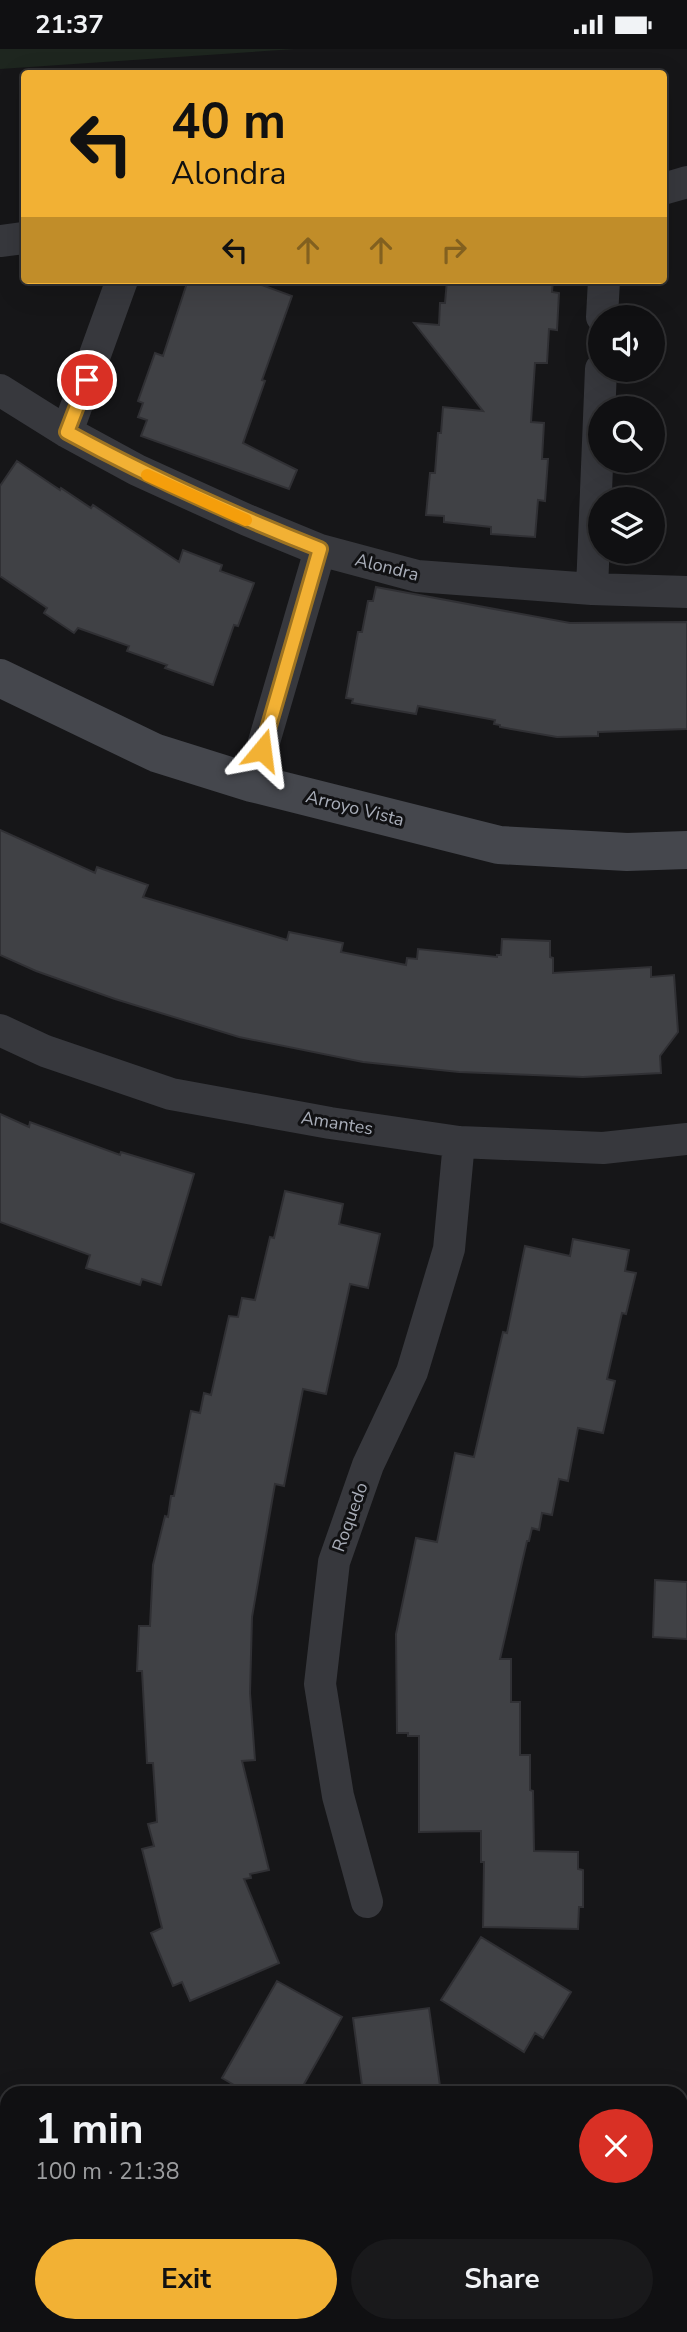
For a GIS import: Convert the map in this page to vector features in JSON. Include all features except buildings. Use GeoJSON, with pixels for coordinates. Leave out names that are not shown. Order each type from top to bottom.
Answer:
{"type":"FeatureCollection","features":[{"type":"Feature","properties":{"kind":"street"},"geometry":{"type":"LineString","coordinates":[[667,189],[687,182]]}},
{"type":"Feature","properties":{"kind":"street"},"geometry":{"type":"LineString","coordinates":[[0,241],[21,238]]}},
{"type":"Feature","properties":{"kind":"street"},"geometry":{"type":"LineString","coordinates":[[67,432],[121,284]]}},
{"type":"Feature","properties":{"kind":"street"},"geometry":{"type":"LineString","coordinates":[[603,305],[604,284]]}},
{"type":"Feature","properties":{"kind":"street"},"geometry":{"type":"LineString","coordinates":[[592,589],[600,382]]}},
{"type":"Feature","properties":{"kind":"street","name":"Alondra"},"geometry":{"type":"LineString","coordinates":[[0,390],[67,432],[137,470],[247,520],[320,549],[417,576],[592,589],[687,592]]}},
{"type":"Feature","properties":{"kind":"street"},"geometry":{"type":"LineString","coordinates":[[252,783],[320,549]]}},
{"type":"Feature","properties":{"kind":"street","name":"Arroyo Vista"},"geometry":{"type":"LineString","coordinates":[[0,678],[156,753],[252,783],[499,845],[627,852],[687,850]]}},
{"type":"Feature","properties":{"kind":"street","name":"Amantes"},"geometry":{"type":"LineString","coordinates":[[0,1030],[45,1051],[171,1094],[330,1123],[459,1142],[603,1148],[687,1139]]}},
{"type":"Feature","properties":{"kind":"street","name":"Roquedo"},"geometry":{"type":"LineString","coordinates":[[368,1902],[338,1796],[320,1684],[334,1562],[368,1465],[412,1372],[449,1249],[459,1142]]}},
{"type":"Feature","properties":{"kind":"shaded area"},"geometry":{"type":"Polygon","coordinates":[[[0,49],[295,49],[0,69],[0,49]]]}},
{"type":"Feature","properties":{"kind":"slow traffic"},"geometry":{"type":"LineString","coordinates":[[147,475],[246,520]]}},
{"type":"Feature","properties":{"kind":"route"},"geometry":{"type":"LineString","coordinates":[[87,380],[67,432],[137,470],[247,520],[320,549],[262,750]]}}]}
